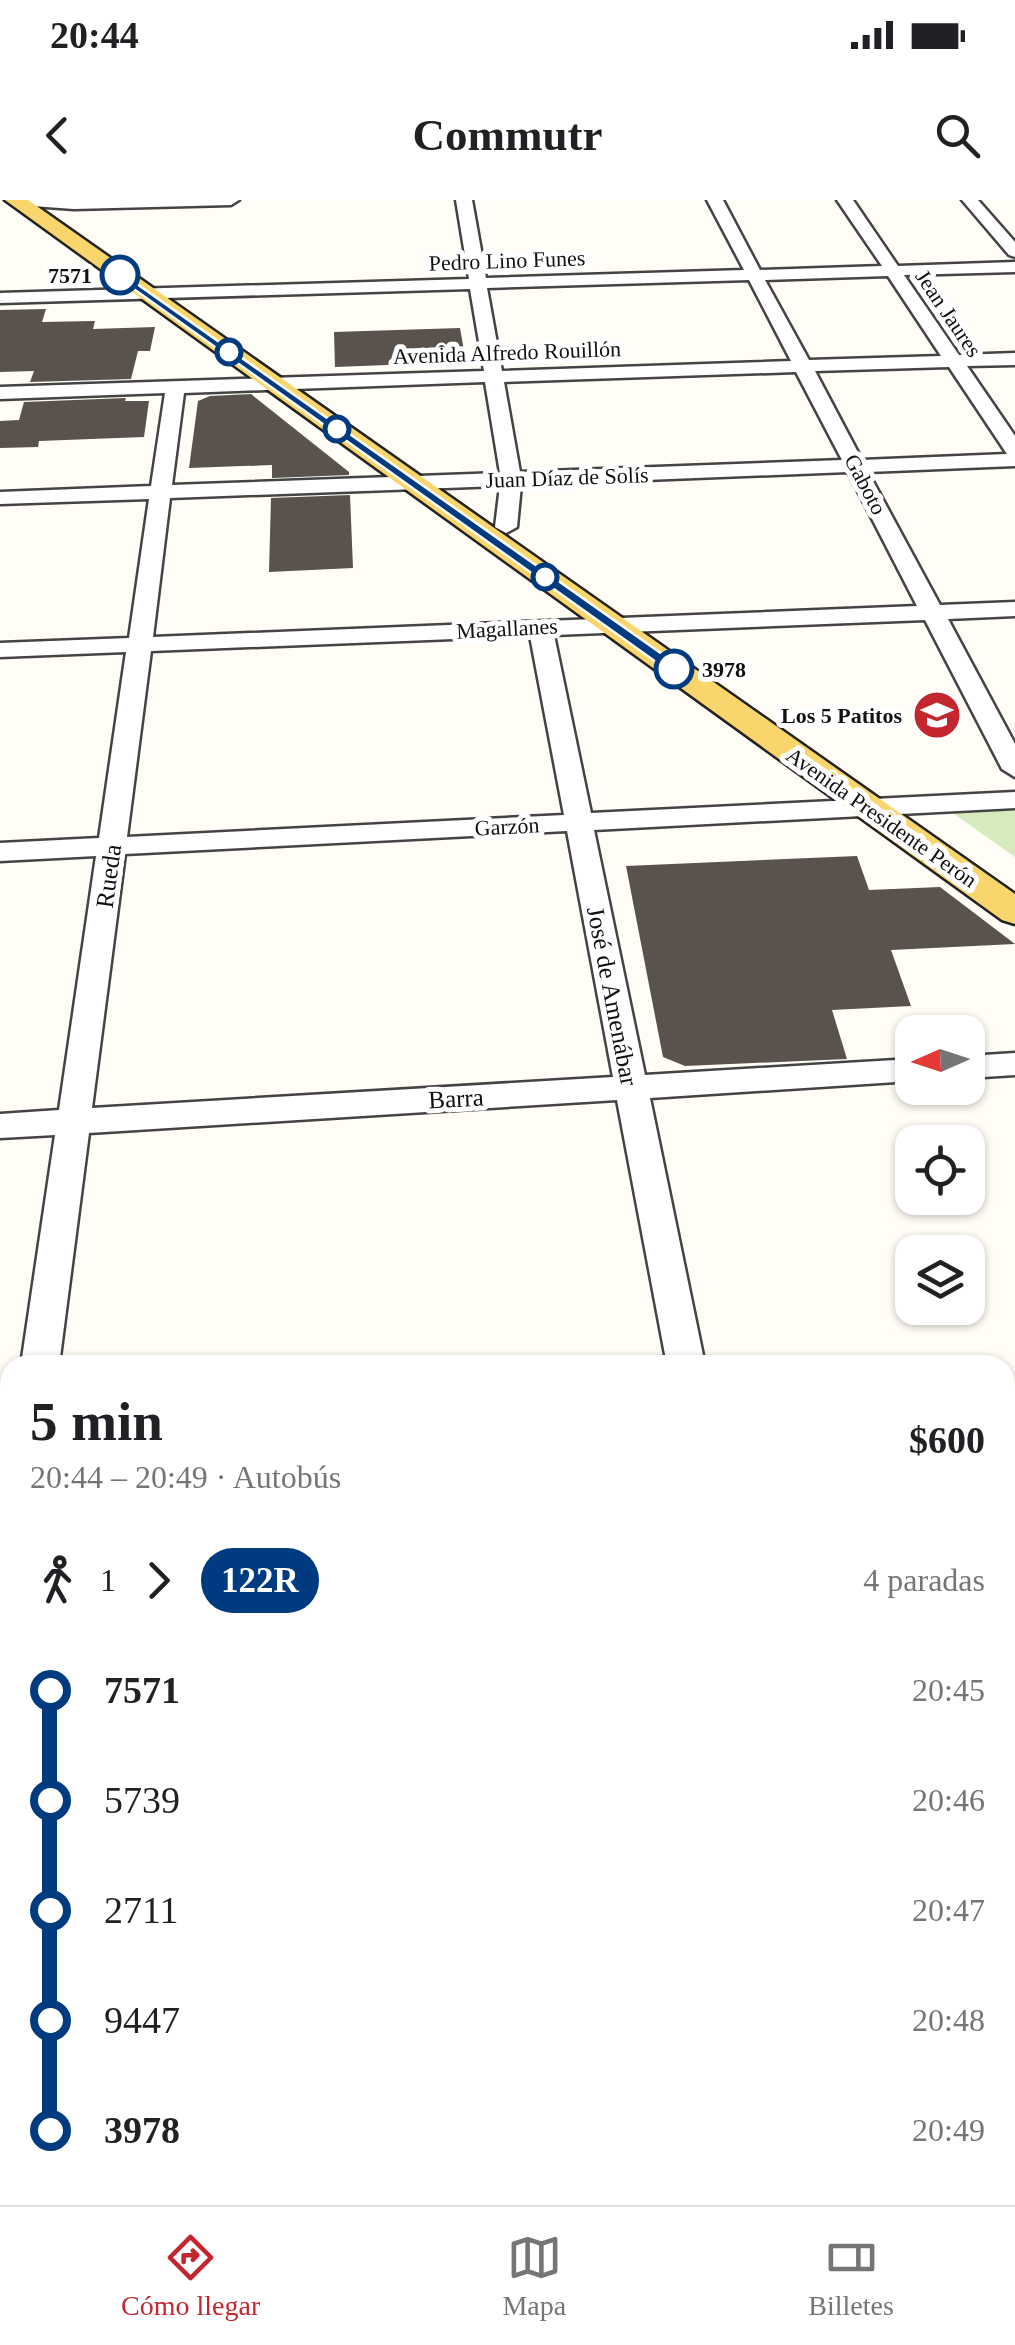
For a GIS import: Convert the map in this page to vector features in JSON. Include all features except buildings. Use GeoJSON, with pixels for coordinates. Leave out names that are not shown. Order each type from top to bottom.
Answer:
{"type":"FeatureCollection","features":[{"type":"Feature","properties":{"kind":"main road","name":"Avenida Presidente Perón"},"geometry":{"type":"LineString","coordinates":[[16,200],[147,294],[280,379],[428,483],[610,623],[1015,912]]}},
{"type":"Feature","properties":{"kind":"main road","name":"Avenida Presidente Perón"},"geometry":{"type":"LineString","coordinates":[[41,201],[173,293],[280,379]]}},
{"type":"Feature","properties":{"kind":"main road","name":"Avenida Presidente Perón"},"geometry":{"type":"LineString","coordinates":[[428,483],[506,526],[1015,884]]}},
{"type":"Feature","properties":{"kind":"street"},"geometry":{"type":"LineString","coordinates":[[16,200],[231,200]]}},
{"type":"Feature","properties":{"kind":"street"},"geometry":{"type":"LineString","coordinates":[[464,200],[511,480],[506,526]]}},
{"type":"Feature","properties":{"kind":"street","name":"Gaboto"},"geometry":{"type":"LineString","coordinates":[[716,200],[1015,769]]}},
{"type":"Feature","properties":{"kind":"street","name":"Jean Jaures"},"geometry":{"type":"LineString","coordinates":[[845,200],[1015,451]]}},
{"type":"Feature","properties":{"kind":"street"},"geometry":{"type":"LineString","coordinates":[[970,200],[1015,252]]}},
{"type":"Feature","properties":{"kind":"street","name":"Pedro Lino Funes"},"geometry":{"type":"LineString","coordinates":[[0,298],[1015,267]]}},
{"type":"Feature","properties":{"kind":"street","name":"Avenida Alfredo Rouillón"},"geometry":{"type":"LineString","coordinates":[[0,382],[493,372],[950,355],[1015,348]]}},
{"type":"Feature","properties":{"kind":"street","name":"Avenida Alfredo Rouillón"},"geometry":{"type":"LineString","coordinates":[[950,355],[1015,358]]}},
{"type":"Feature","properties":{"kind":"street","name":"Avenida Alfredo Rouillón"},"geometry":{"type":"LineString","coordinates":[[0,393],[175,388],[280,379]]}},
{"type":"Feature","properties":{"kind":"street","name":"Rueda"},"geometry":{"type":"LineString","coordinates":[[41,1355],[175,388]]}},
{"type":"Feature","properties":{"kind":"street","name":"Juan Díaz de Solís"},"geometry":{"type":"LineString","coordinates":[[0,498],[1015,460]]}},
{"type":"Feature","properties":{"kind":"street","name":"Magallanes"},"geometry":{"type":"LineString","coordinates":[[0,650],[1015,608]]}},
{"type":"Feature","properties":{"kind":"street","name":"José de Amenábar"},"geometry":{"type":"LineString","coordinates":[[540,626],[684,1355]]}},
{"type":"Feature","properties":{"kind":"street","name":"Garzón"},"geometry":{"type":"LineString","coordinates":[[0,852],[1015,800]]}},
{"type":"Feature","properties":{"kind":"street"},"geometry":{"type":"LineString","coordinates":[[985,1066],[1015,1064]]}},
{"type":"Feature","properties":{"kind":"street","name":"Barra"},"geometry":{"type":"LineString","coordinates":[[0,1126],[895,1071]]}},
{"type":"Feature","properties":{"kind":"green space"},"geometry":{"type":"Polygon","coordinates":[[[1015,807],[1015,857],[950,811],[1015,807]]]}},
{"type":"Feature","properties":{"kind":"bus line","name":"122R"},"geometry":{"type":"LineString","coordinates":[[120,275],[674,669]]}},
{"type":"Feature","properties":{"kind":"place","name":"7571"},"geometry":{"type":"Point","coordinates":[120,275]}},
{"type":"Feature","properties":{"kind":"place","name":"3978"},"geometry":{"type":"Point","coordinates":[674,669]}},
{"type":"Feature","properties":{"kind":"place","name":"Los 5 Patitos"},"geometry":{"type":"Point","coordinates":[937,715]}}]}
